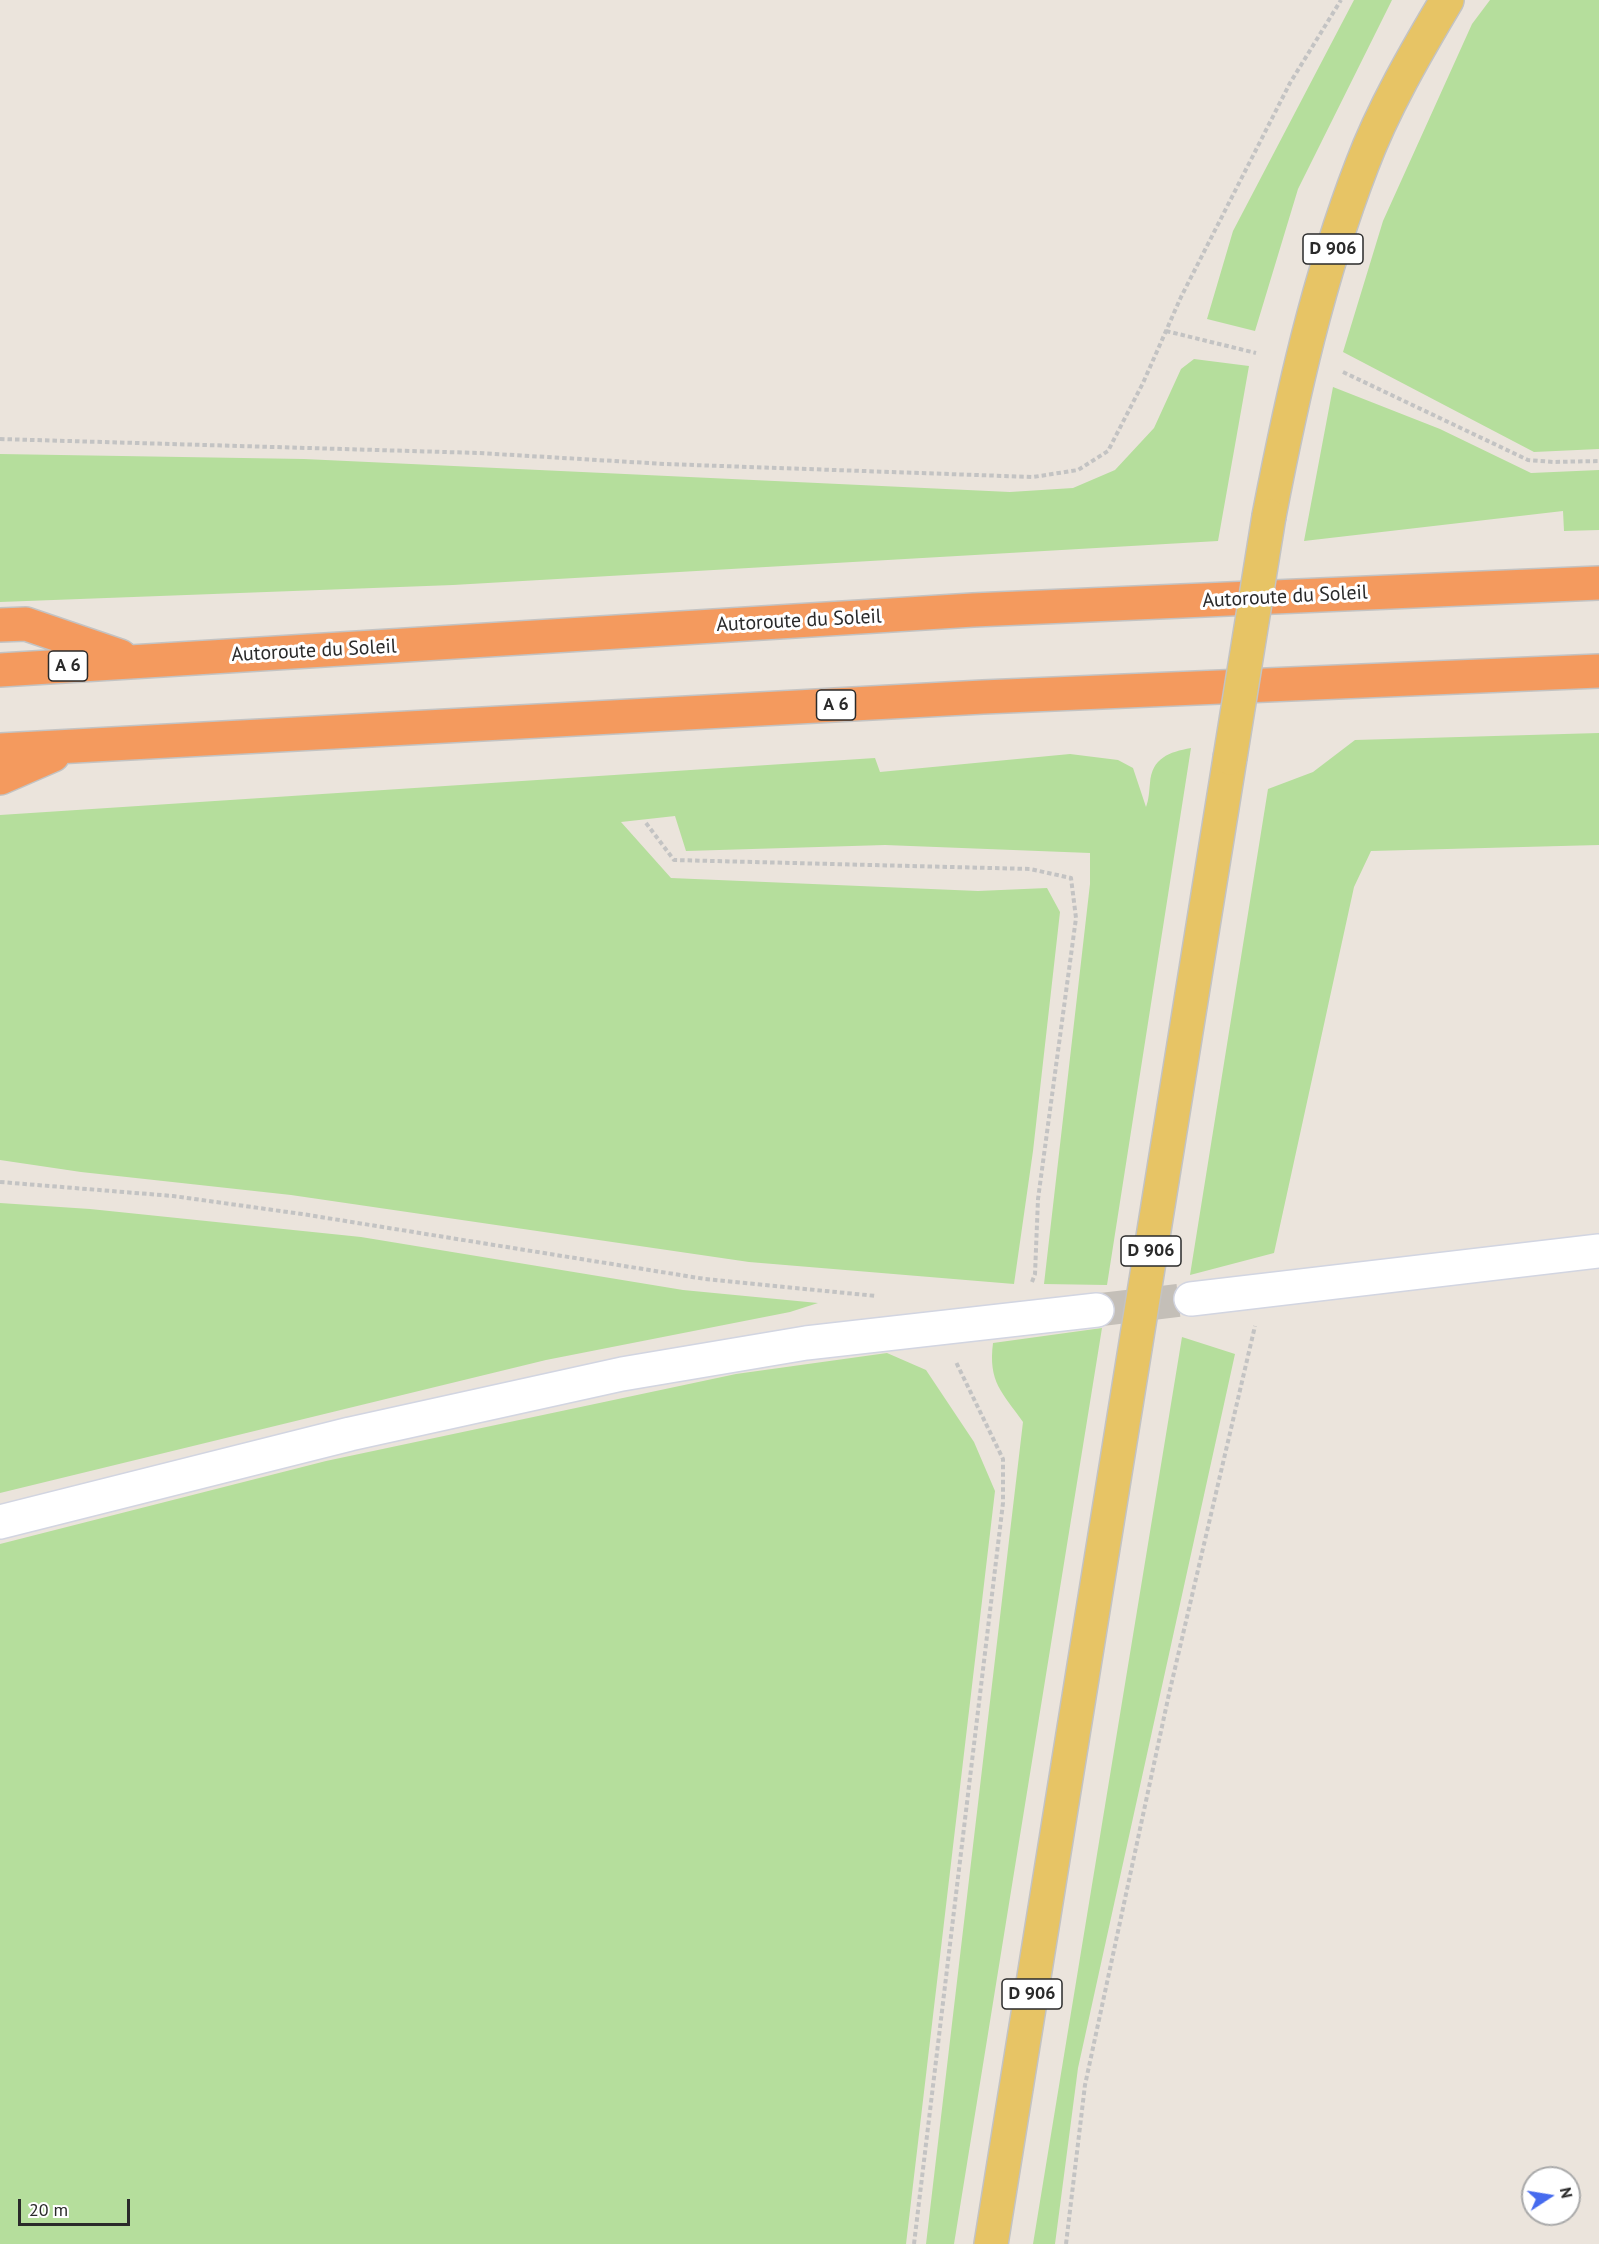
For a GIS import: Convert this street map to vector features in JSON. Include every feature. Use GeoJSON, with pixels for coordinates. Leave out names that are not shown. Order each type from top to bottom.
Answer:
{"type":"FeatureCollection","features":[{"type":"Feature","properties":{"kind":"highway","name":"Autoroute du Soleil"},"geometry":{"type":"LineString","coordinates":[[0,670],[973,610],[1599,582]]}},
{"type":"Feature","properties":{"kind":"highway"},"geometry":{"type":"LineString","coordinates":[[0,625],[26,624],[136,662]]}},
{"type":"Feature","properties":{"kind":"highway","name":"A 6"},"geometry":{"type":"LineString","coordinates":[[0,750],[983,697],[1599,670]]}},
{"type":"Feature","properties":{"kind":"highway"},"geometry":{"type":"LineString","coordinates":[[0,778],[74,745]]}},
{"type":"Feature","properties":{"kind":"main road","name":"D 906"},"geometry":{"type":"LineString","coordinates":[[991,2244],[1269,516],[1290,411],[1321,283],[1362,164],[1412,58],[1447,0]]}},
{"type":"Feature","properties":{"kind":"street"},"geometry":{"type":"LineString","coordinates":[[1191,1299],[1599,1251]]}},
{"type":"Feature","properties":{"kind":"street"},"geometry":{"type":"LineString","coordinates":[[0,1522],[350,1434],[622,1374],[806,1343],[1096,1310]]}},
{"type":"Feature","properties":{"kind":"path"},"geometry":{"type":"LineString","coordinates":[[0,439],[467,453],[665,464],[1033,477],[1078,470],[1108,452],[1180,297],[1290,83],[1341,0]]}},
{"type":"Feature","properties":{"kind":"path"},"geometry":{"type":"LineString","coordinates":[[1166,331],[1256,353]]}},
{"type":"Feature","properties":{"kind":"path"},"geometry":{"type":"LineString","coordinates":[[1343,372],[1528,460],[1599,461]]}},
{"type":"Feature","properties":{"kind":"path"},"geometry":{"type":"LineString","coordinates":[[646,823],[674,860],[1030,869],[1071,878],[1076,918],[1038,1198],[1035,1274],[1022,1319]]}},
{"type":"Feature","properties":{"kind":"path"},"geometry":{"type":"LineString","coordinates":[[0,1182],[173,1196],[314,1216],[705,1279],[878,1296]]}},
{"type":"Feature","properties":{"kind":"path"},"geometry":{"type":"LineString","coordinates":[[1066,2244],[1085,2085],[1169,1694],[1264,1291]]}},
{"type":"Feature","properties":{"kind":"path"},"geometry":{"type":"LineString","coordinates":[[914,2244],[1003,1503],[1002,1459],[939,1328]]}},
{"type":"Feature","properties":{"kind":"green space"},"geometry":{"type":"Polygon","coordinates":[[[1354,0],[1392,0],[1298,189],[1255,331],[1207,319],[1233,231],[1354,0]]]}},
{"type":"Feature","properties":{"kind":"green space"},"geometry":{"type":"Polygon","coordinates":[[[1490,0],[1599,0],[1599,449],[1534,452],[1343,352],[1383,221],[1472,24],[1490,0]]]}},
{"type":"Feature","properties":{"kind":"green space"},"geometry":{"type":"Polygon","coordinates":[[[1194,359],[1249,366],[1218,541],[453,585],[0,602],[0,454],[304,459],[1010,492],[1073,488],[1115,470],[1154,428],[1181,369],[1194,359]]]}},
{"type":"Feature","properties":{"kind":"green space"},"geometry":{"type":"Polygon","coordinates":[[[1333,387],[1440,429],[1531,473],[1599,470],[1599,530],[1564,531],[1563,511],[1304,541],[1333,387]]]}},
{"type":"Feature","properties":{"kind":"green space"},"geometry":{"type":"Polygon","coordinates":[[[1599,733],[1599,845],[1371,851],[1354,887],[1274,1253],[1190,1275],[1268,789],[1313,772],[1355,740],[1599,733]]]}},
{"type":"Feature","properties":{"kind":"green space"},"geometry":{"type":"Polygon","coordinates":[[[1191,748],[1107,1285],[1044,1284],[1090,884],[1090,853],[885,845],[686,851],[675,816],[621,822],[671,878],[978,891],[1047,888],[1060,912],[1033,1151],[1014,1284],[749,1262],[291,1195],[81,1172],[0,1160],[0,815],[875,758],[880,772],[1070,754],[1118,760],[1133,768],[1146,807],[1151,774],[1158,762],[1169,754],[1191,748]]]}},
{"type":"Feature","properties":{"kind":"green space"},"geometry":{"type":"Polygon","coordinates":[[[0,1203],[90,1209],[361,1237],[683,1290],[818,1303],[790,1312],[546,1360],[0,1493],[0,1203]]]}},
{"type":"Feature","properties":{"kind":"green space"},"geometry":{"type":"Polygon","coordinates":[[[1102,1328],[954,2244],[926,2244],[1023,1422],[998,1386],[993,1368],[993,1343],[1102,1328]]]}},
{"type":"Feature","properties":{"kind":"green space"},"geometry":{"type":"Polygon","coordinates":[[[1182,1337],[1235,1354],[1078,2068],[1055,2244],[1033,2244],[1182,1337]]]}},
{"type":"Feature","properties":{"kind":"green space"},"geometry":{"type":"Polygon","coordinates":[[[887,1353],[926,1370],[974,1442],[995,1491],[906,2244],[0,2244],[0,1544],[326,1461],[736,1374],[887,1353]]]}},
{"type":"Feature","properties":{"kind":"tunnel"},"geometry":{"type":"LineString","coordinates":[[1097,1310],[1191,1299]]}}]}
